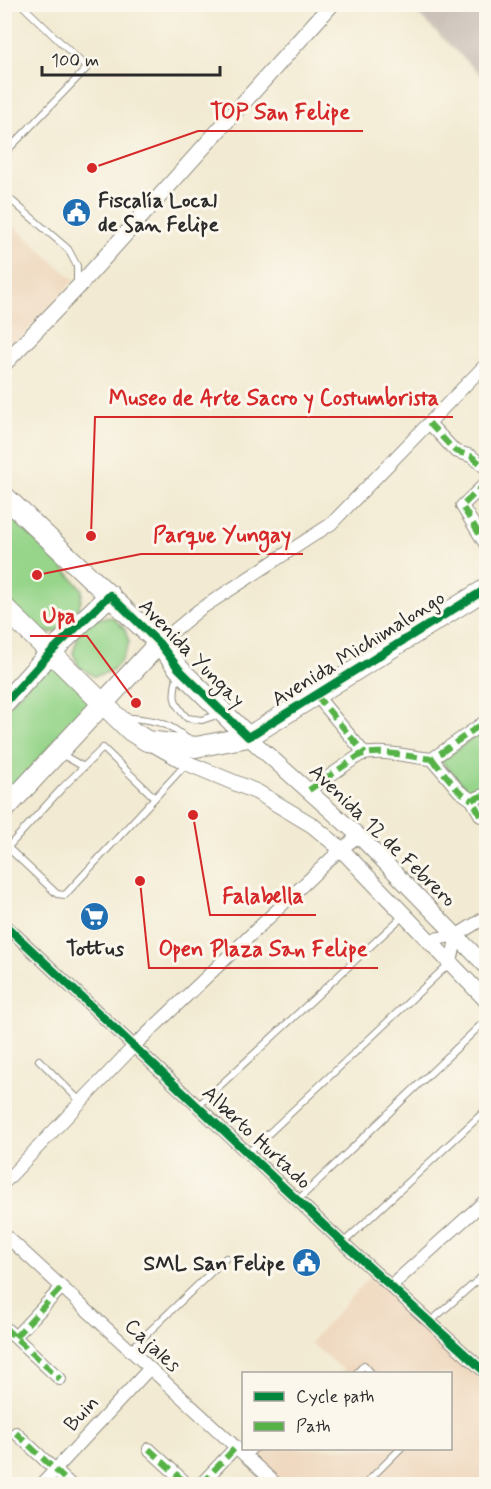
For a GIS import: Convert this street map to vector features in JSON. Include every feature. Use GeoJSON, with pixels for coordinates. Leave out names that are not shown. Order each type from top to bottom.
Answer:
{"type":"FeatureCollection","features":[{"type":"Feature","properties":{"kind":"main road","name":"Avenida Yungay"},"geometry":{"type":"LineString","coordinates":[[4,496],[159,643],[178,669],[248,737]]}},
{"type":"Feature","properties":{"kind":"main road","name":"Avenida Michimalongo"},"geometry":{"type":"LineString","coordinates":[[111,710],[132,731],[147,741],[191,755],[248,737],[486,589]]}},
{"type":"Feature","properties":{"kind":"main road"},"geometry":{"type":"LineString","coordinates":[[4,704],[51,652],[110,595]]}},
{"type":"Feature","properties":{"kind":"main road"},"geometry":{"type":"LineString","coordinates":[[4,607],[111,710]]}},
{"type":"Feature","properties":{"kind":"main road"},"geometry":{"type":"LineString","coordinates":[[4,810],[58,753],[111,710],[159,643]]}},
{"type":"Feature","properties":{"kind":"street"},"geometry":{"type":"LineString","coordinates":[[4,364],[78,287],[332,4]]}},
{"type":"Feature","properties":{"kind":"street"},"geometry":{"type":"LineString","coordinates":[[159,643],[199,610],[332,524],[486,364]]}},
{"type":"Feature","properties":{"kind":"street"},"geometry":{"type":"LineString","coordinates":[[429,423],[455,451],[471,456],[486,468]]}},
{"type":"Feature","properties":{"kind":"street"},"geometry":{"type":"LineString","coordinates":[[486,483],[462,506],[486,545]]}},
{"type":"Feature","properties":{"kind":"street"},"geometry":{"type":"LineString","coordinates":[[316,695],[365,754]]}},
{"type":"Feature","properties":{"kind":"street"},"geometry":{"type":"LineString","coordinates":[[309,790],[360,755],[375,753],[432,759],[486,720]]}},
{"type":"Feature","properties":{"kind":"street","name":"Avenida 12 de Febrero"},"geometry":{"type":"LineString","coordinates":[[248,737],[359,836],[486,966]]}},
{"type":"Feature","properties":{"kind":"street","name":"Avenida 12 de Febrero"},"geometry":{"type":"LineString","coordinates":[[191,755],[312,825],[341,849],[486,1000]]}},
{"type":"Feature","properties":{"kind":"street"},"geometry":{"type":"LineString","coordinates":[[432,759],[459,791],[472,800],[481,816]]}},
{"type":"Feature","properties":{"kind":"street"},"geometry":{"type":"LineString","coordinates":[[472,800],[486,794]]}},
{"type":"Feature","properties":{"kind":"street"},"geometry":{"type":"LineString","coordinates":[[4,1183],[134,1046],[341,849],[359,836]]}},
{"type":"Feature","properties":{"kind":"street"},"geometry":{"type":"LineString","coordinates":[[429,940],[457,935],[486,917]]}},
{"type":"Feature","properties":{"kind":"street","name":"Alberto Hurtado"},"geometry":{"type":"LineString","coordinates":[[4,924],[343,1243],[486,1373]]}},
{"type":"Feature","properties":{"kind":"street"},"geometry":{"type":"LineString","coordinates":[[451,962],[457,935]]}},
{"type":"Feature","properties":{"kind":"street"},"geometry":{"type":"LineString","coordinates":[[391,1287],[486,1200]]}},
{"type":"Feature","properties":{"kind":"street","name":"Cajales"},"geometry":{"type":"LineString","coordinates":[[4,1234],[276,1485]]}},
{"type":"Feature","properties":{"kind":"street"},"geometry":{"type":"LineString","coordinates":[[15,1337],[62,1287]]}},
{"type":"Feature","properties":{"kind":"street"},"geometry":{"type":"LineString","coordinates":[[4,1327],[60,1379]]}},
{"type":"Feature","properties":{"kind":"street","name":"Buin"},"geometry":{"type":"LineString","coordinates":[[42,1485],[150,1368]]}},
{"type":"Feature","properties":{"kind":"street"},"geometry":{"type":"LineString","coordinates":[[16,1433],[70,1485]]}},
{"type":"Feature","properties":{"kind":"street"},"geometry":{"type":"LineString","coordinates":[[149,1449],[187,1485]]}},
{"type":"Feature","properties":{"kind":"street"},"geometry":{"type":"LineString","coordinates":[[201,1485],[240,1452]]}},
{"type":"Feature","properties":{"kind":"lane"},"geometry":{"type":"LineString","coordinates":[[4,154],[87,68],[21,4]]}},
{"type":"Feature","properties":{"kind":"lane"},"geometry":{"type":"LineString","coordinates":[[4,194],[68,249],[77,266],[78,287]]}},
{"type":"Feature","properties":{"kind":"lane"},"geometry":{"type":"LineString","coordinates":[[178,669],[174,691],[175,705],[187,718],[202,720],[224,712]]}},
{"type":"Feature","properties":{"kind":"lane"},"geometry":{"type":"LineString","coordinates":[[111,710],[155,720],[178,731],[191,755],[154,798],[65,895],[57,894],[6,846],[103,748],[154,798]]}},
{"type":"Feature","properties":{"kind":"lane"},"geometry":{"type":"LineString","coordinates":[[58,753],[84,767]]}},
{"type":"Feature","properties":{"kind":"lane"},"geometry":{"type":"LineString","coordinates":[[198,1106],[405,915]]}},
{"type":"Feature","properties":{"kind":"lane"},"geometry":{"type":"LineString","coordinates":[[248,1153],[451,962]]}},
{"type":"Feature","properties":{"kind":"lane"},"geometry":{"type":"LineString","coordinates":[[298,1200],[486,1020]]}},
{"type":"Feature","properties":{"kind":"lane"},"geometry":{"type":"LineString","coordinates":[[39,1059],[81,1102]]}},
{"type":"Feature","properties":{"kind":"lane"},"geometry":{"type":"LineString","coordinates":[[343,1243],[486,1110]]}},
{"type":"Feature","properties":{"kind":"lane"},"geometry":{"type":"LineString","coordinates":[[130,1350],[226,1258]]}},
{"type":"Feature","properties":{"kind":"lane"},"geometry":{"type":"LineString","coordinates":[[430,1322],[486,1273]]}},
{"type":"Feature","properties":{"kind":"lane"},"geometry":{"type":"LineString","coordinates":[[358,1372],[364,1365],[370,1372]]}},
{"type":"Feature","properties":{"kind":"lane"},"geometry":{"type":"LineString","coordinates":[[240,1452],[251,1450]]}},
{"type":"Feature","properties":{"kind":"lane"},"geometry":{"type":"LineString","coordinates":[[365,1485],[400,1450]]}},
{"type":"Feature","properties":{"kind":"shaded area"},"geometry":{"type":"Polygon","coordinates":[[[408,5],[486,5],[486,80],[408,5]]]}},
{"type":"Feature","properties":{"kind":"shaded area"},"geometry":{"type":"Polygon","coordinates":[[[5,218],[74,280],[5,355],[5,218]]]}},
{"type":"Feature","properties":{"kind":"shaded area"},"geometry":{"type":"Polygon","coordinates":[[[371,1275],[486,1385],[486,1484],[284,1484],[247,1450],[452,1450],[452,1372],[342,1372],[344,1370],[310,1343],[371,1275]]]}},
{"type":"Feature","properties":{"kind":"green space"},"geometry":{"type":"Polygon","coordinates":[[[4,510],[56,560],[82,589],[82,596],[75,614],[57,632],[40,633],[5,598],[4,510]]]}},
{"type":"Feature","properties":{"kind":"green space"},"geometry":{"type":"Polygon","coordinates":[[[113,617],[125,630],[129,643],[117,666],[108,672],[94,676],[79,667],[73,653],[79,633],[92,619],[113,617]]]}},
{"type":"Feature","properties":{"kind":"green space"},"geometry":{"type":"Polygon","coordinates":[[[48,663],[93,699],[5,797],[4,710],[48,663]]]}},
{"type":"Feature","properties":{"kind":"green space"},"geometry":{"type":"Polygon","coordinates":[[[486,728],[486,780],[469,791],[441,761],[486,728]]]}},
{"type":"Feature","properties":{"kind":"marked path"},"geometry":{"type":"LineString","coordinates":[[429,423],[455,451],[471,456],[486,468]]}},
{"type":"Feature","properties":{"kind":"marked path"},"geometry":{"type":"LineString","coordinates":[[486,483],[462,506],[486,545]]}},
{"type":"Feature","properties":{"kind":"marked path"},"geometry":{"type":"LineString","coordinates":[[316,695],[365,754]]}},
{"type":"Feature","properties":{"kind":"marked path"},"geometry":{"type":"LineString","coordinates":[[309,790],[360,755],[386,753],[432,759],[486,721]]}},
{"type":"Feature","properties":{"kind":"marked path"},"geometry":{"type":"LineString","coordinates":[[432,759],[459,791],[472,800]]}},
{"type":"Feature","properties":{"kind":"marked path"},"geometry":{"type":"LineString","coordinates":[[481,816],[472,800],[486,794]]}},
{"type":"Feature","properties":{"kind":"marked path"},"geometry":{"type":"LineString","coordinates":[[15,1337],[62,1287]]}},
{"type":"Feature","properties":{"kind":"marked path"},"geometry":{"type":"LineString","coordinates":[[4,1327],[60,1379]]}},
{"type":"Feature","properties":{"kind":"marked path"},"geometry":{"type":"LineString","coordinates":[[16,1433],[70,1484]]}},
{"type":"Feature","properties":{"kind":"marked path"},"geometry":{"type":"LineString","coordinates":[[201,1484],[236,1447]]}},
{"type":"Feature","properties":{"kind":"marked path"},"geometry":{"type":"LineString","coordinates":[[149,1449],[187,1484]]}},
{"type":"Feature","properties":{"kind":"cycle path"},"geometry":{"type":"LineString","coordinates":[[4,704],[51,652],[110,595],[159,643],[179,669],[248,737],[486,589]]}},
{"type":"Feature","properties":{"kind":"cycle path"},"geometry":{"type":"LineString","coordinates":[[4,924],[343,1243],[486,1373]]}},
{"type":"Feature","properties":{"kind":"place","name":"TOP San Felipe"},"geometry":{"type":"Point","coordinates":[92,168]}},
{"type":"Feature","properties":{"kind":"place","name":"Fiscalía Local de San Felipe"},"geometry":{"type":"Point","coordinates":[77,212]}},
{"type":"Feature","properties":{"kind":"place","name":"Museo de Arte Sacro y Costumbrista"},"geometry":{"type":"Point","coordinates":[91,536]}},
{"type":"Feature","properties":{"kind":"place","name":"Parque Yungay"},"geometry":{"type":"Point","coordinates":[37,575]}},
{"type":"Feature","properties":{"kind":"place","name":"Upa"},"geometry":{"type":"Point","coordinates":[136,703]}},
{"type":"Feature","properties":{"kind":"place","name":"Falabella"},"geometry":{"type":"Point","coordinates":[193,815]}},
{"type":"Feature","properties":{"kind":"place","name":"Open Plaza San Felipe"},"geometry":{"type":"Point","coordinates":[140,881]}},
{"type":"Feature","properties":{"kind":"place","name":"Tottus"},"geometry":{"type":"Point","coordinates":[95,917]}},
{"type":"Feature","properties":{"kind":"place","name":"SML San Felipe"},"geometry":{"type":"Point","coordinates":[306,1263]}}]}
